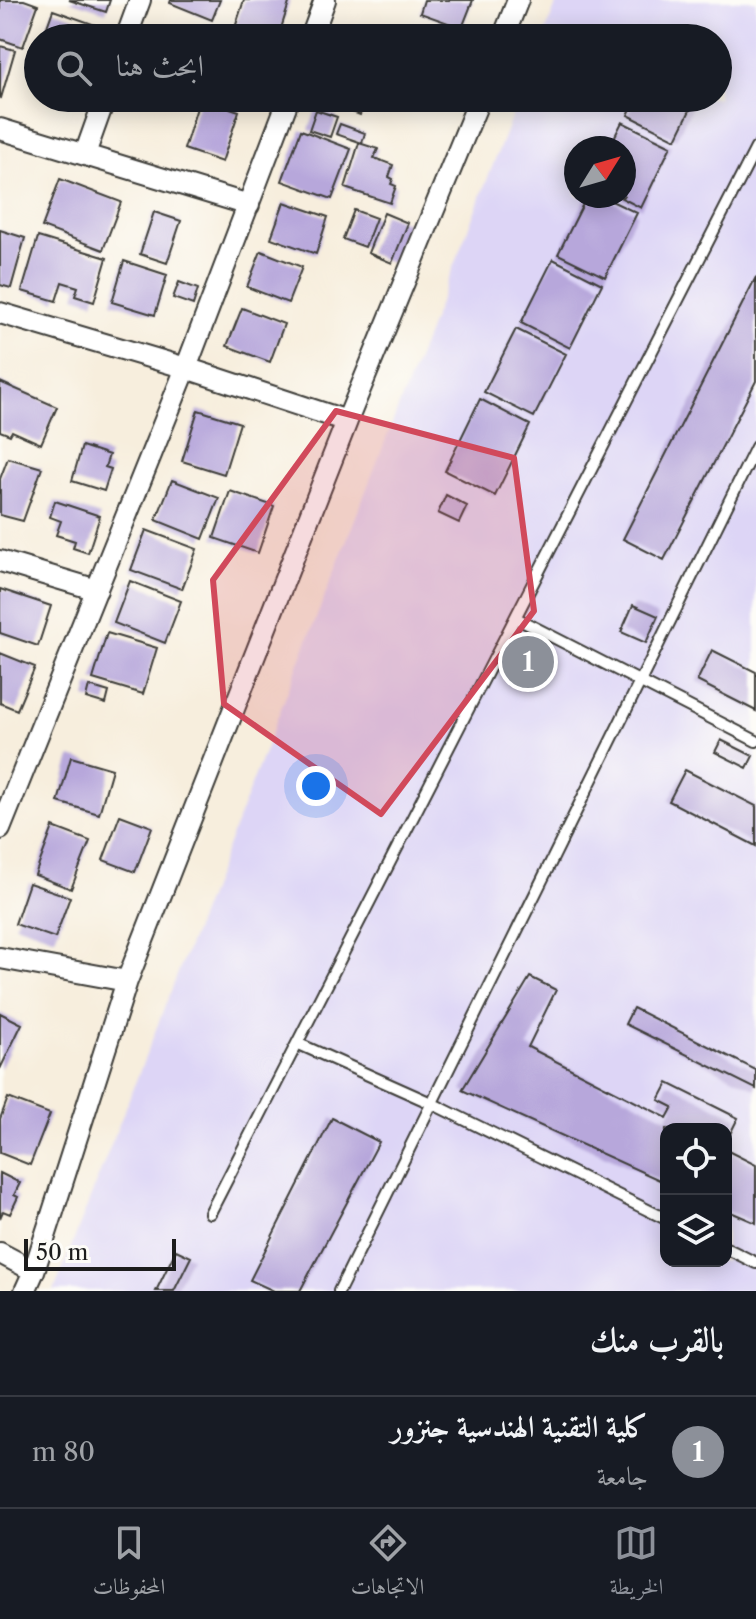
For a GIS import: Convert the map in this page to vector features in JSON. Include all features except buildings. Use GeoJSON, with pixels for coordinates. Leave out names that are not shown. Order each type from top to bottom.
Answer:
{"type":"FeatureCollection","features":[{"type":"Feature","properties":{"kind":"street"},"geometry":{"type":"LineString","coordinates":[[131,24],[140,0]]}},
{"type":"Feature","properties":{"kind":"street"},"geometry":{"type":"LineString","coordinates":[[316,24],[325,0]]}},
{"type":"Feature","properties":{"kind":"street"},"geometry":{"type":"LineString","coordinates":[[509,24],[518,0]]}},
{"type":"Feature","properties":{"kind":"street"},"geometry":{"type":"LineString","coordinates":[[85,154],[100,112]]}},
{"type":"Feature","properties":{"kind":"street"},"geometry":{"type":"LineString","coordinates":[[0,829],[186,368],[284,112]]}},
{"type":"Feature","properties":{"kind":"street"},"geometry":{"type":"LineString","coordinates":[[25,1291],[127,981],[347,421],[474,112]]}},
{"type":"Feature","properties":{"kind":"street"},"geometry":{"type":"LineString","coordinates":[[0,129],[249,205]]}},
{"type":"Feature","properties":{"kind":"street"},"geometry":{"type":"LineString","coordinates":[[0,313],[186,368],[347,421]]}},
{"type":"Feature","properties":{"kind":"street"},"geometry":{"type":"LineString","coordinates":[[0,561],[97,590]]}},
{"type":"Feature","properties":{"kind":"street"},"geometry":{"type":"LineString","coordinates":[[0,958],[127,981]]}},
{"type":"Feature","properties":{"kind":"street"},"geometry":{"type":"LineString","coordinates":[[0,1253],[34,1271]]}},
{"type":"Feature","properties":{"kind":"lane"},"geometry":{"type":"LineString","coordinates":[[210,1213],[756,148]]}},
{"type":"Feature","properties":{"kind":"lane"},"geometry":{"type":"LineString","coordinates":[[339,1291],[756,447]]}},
{"type":"Feature","properties":{"kind":"lane"},"geometry":{"type":"LineString","coordinates":[[516,618],[756,741]]}},
{"type":"Feature","properties":{"kind":"lane"},"geometry":{"type":"LineString","coordinates":[[299,1044],[431,1103],[660,1216]]}},
{"type":"Feature","properties":{"kind":"lane"},"geometry":{"type":"LineString","coordinates":[[732,1251],[756,1263]]}},
{"type":"Feature","properties":{"kind":"highlighted area"},"geometry":{"type":"Polygon","coordinates":[[[336,411],[514,458],[534,611],[381,814],[224,704],[213,580],[336,411]]]}},
{"type":"Feature","properties":{"kind":"shaded area"},"geometry":{"type":"Polygon","coordinates":[[[558,0],[756,0],[756,1291],[54,1291],[514,112],[732,112],[732,24],[549,24],[558,0]]]}},
{"type":"Feature","properties":{"kind":"place","name":"كلية التقنية الهندسية جنزور"},"geometry":{"type":"Point","coordinates":[528,662]}}]}
